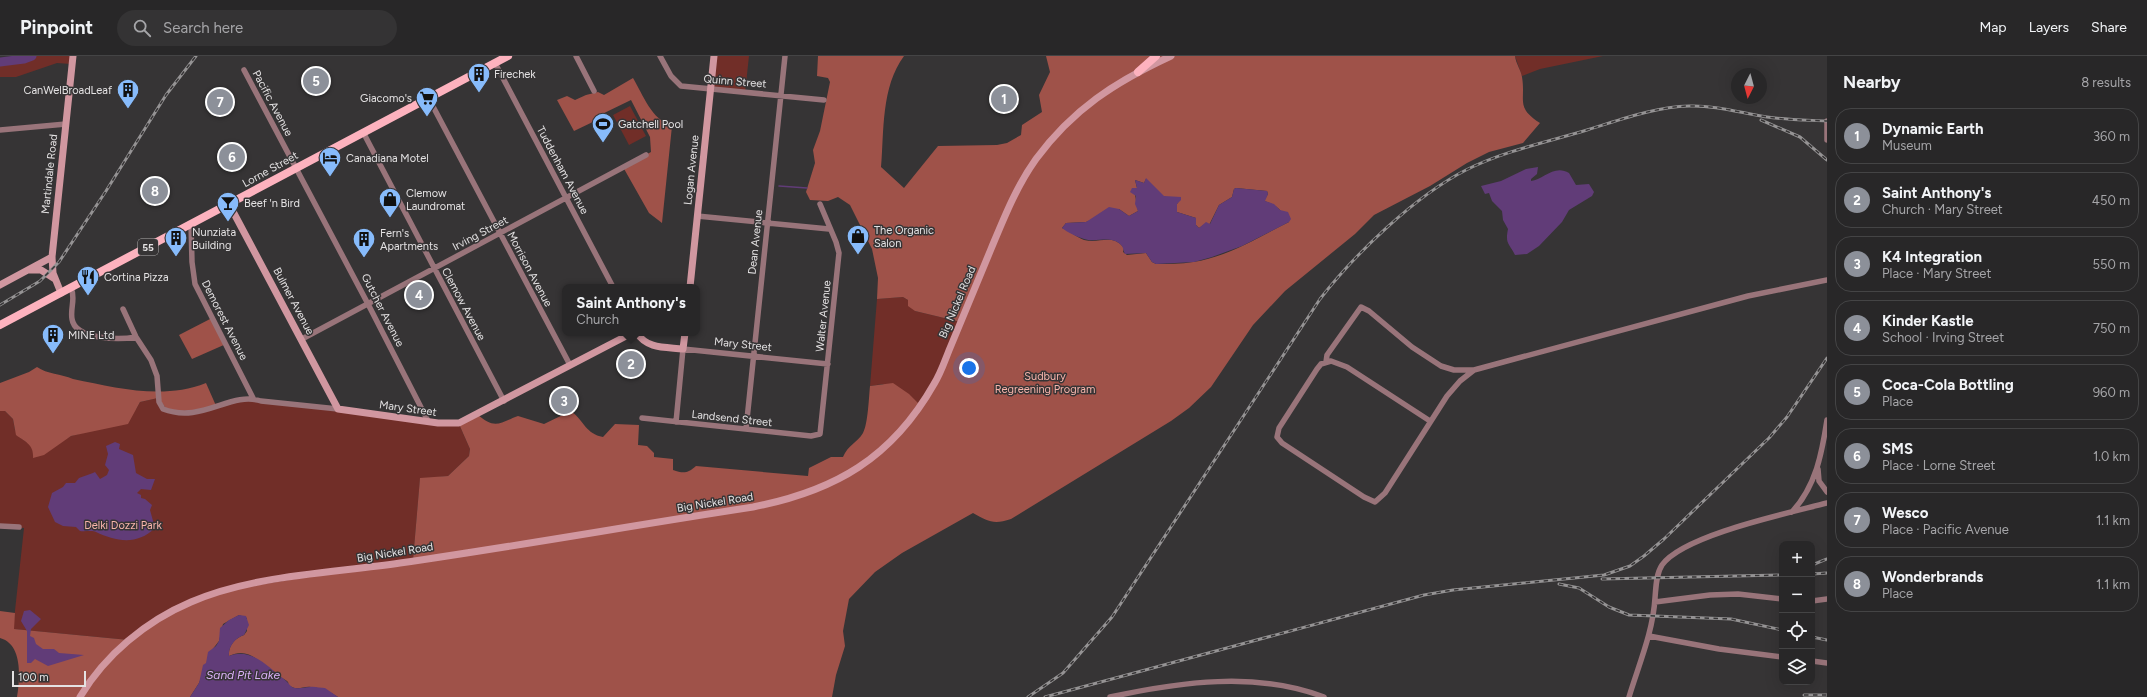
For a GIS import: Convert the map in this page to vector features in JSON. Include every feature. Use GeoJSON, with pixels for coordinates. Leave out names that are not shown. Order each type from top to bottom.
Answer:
{"type":"FeatureCollection","features":[{"type":"Feature","properties":{"kind":"main road","name":"Martindale Road"},"geometry":{"type":"LineString","coordinates":[[61,293],[55,279],[52,257],[73,56]]}},
{"type":"Feature","properties":{"kind":"main road","name":"Lorne Street"},"geometry":{"type":"LineString","coordinates":[[0,325],[229,204],[295,167],[508,56]]}},
{"type":"Feature","properties":{"kind":"main road","name":"Logan Avenue"},"geometry":{"type":"LineString","coordinates":[[690,284],[714,56]]}},
{"type":"Feature","properties":{"kind":"main road"},"geometry":{"type":"LineString","coordinates":[[1138,72],[1156,56]]}},
{"type":"Feature","properties":{"kind":"main road","name":"Big Nickel Road"},"geometry":{"type":"LineString","coordinates":[[80,697],[100,670],[140,632],[178,607],[221,591],[259,583],[402,563],[753,507],[804,494],[830,485],[851,473],[877,454],[893,439],[928,395],[954,339],[1015,194],[1036,160],[1061,129],[1081,110],[1109,88],[1171,56]]}},
{"type":"Feature","properties":{"kind":"main road","name":"Bulmer Avenue"},"geometry":{"type":"LineString","coordinates":[[229,204],[338,409]]}},
{"type":"Feature","properties":{"kind":"main road"},"geometry":{"type":"LineString","coordinates":[[0,285],[52,257]]}},
{"type":"Feature","properties":{"kind":"main road"},"geometry":{"type":"LineString","coordinates":[[25,271],[41,270],[55,279]]}},
{"type":"Feature","properties":{"kind":"main road","name":"Mary Street"},"geometry":{"type":"LineString","coordinates":[[338,409],[428,421],[459,423],[504,401],[626,336]]}},
{"type":"Feature","properties":{"kind":"main road","name":"Mary Street"},"geometry":{"type":"LineString","coordinates":[[639,336],[642,341],[649,345],[683,349]]}},
{"type":"Feature","properties":{"kind":"main road"},"geometry":{"type":"LineString","coordinates":[[683,349],[685,336]]}},
{"type":"Feature","properties":{"kind":"street"},"geometry":{"type":"LineString","coordinates":[[576,56],[594,91]]}},
{"type":"Feature","properties":{"kind":"street","name":"Quinn Street"},"geometry":{"type":"LineString","coordinates":[[660,56],[677,84],[711,90],[824,100]]}},
{"type":"Feature","properties":{"kind":"street","name":"Dean Avenue"},"geometry":{"type":"LineString","coordinates":[[746,429],[784,56]]}},
{"type":"Feature","properties":{"kind":"street","name":"Tuddenham Avenue"},"geometry":{"type":"LineString","coordinates":[[495,63],[611,284]]}},
{"type":"Feature","properties":{"kind":"street","name":"Pacific Avenue"},"geometry":{"type":"LineString","coordinates":[[244,70],[295,167]]}},
{"type":"Feature","properties":{"kind":"street","name":"Morrison Avenue"},"geometry":{"type":"LineString","coordinates":[[428,97],[570,365]]}},
{"type":"Feature","properties":{"kind":"street"},"geometry":{"type":"LineString","coordinates":[[1827,121],[1827,140]]}},
{"type":"Feature","properties":{"kind":"street"},"geometry":{"type":"LineString","coordinates":[[0,130],[66,124]]}},
{"type":"Feature","properties":{"kind":"street","name":"Clemow Avenue"},"geometry":{"type":"LineString","coordinates":[[363,132],[504,401]]}},
{"type":"Feature","properties":{"kind":"street","name":"Irving Street"},"geometry":{"type":"LineString","coordinates":[[302,339],[646,155]]}},
{"type":"Feature","properties":{"kind":"street","name":"Gutcher Avenue"},"geometry":{"type":"LineString","coordinates":[[295,167],[428,421]]}},
{"type":"Feature","properties":{"kind":"street","name":"Walter Avenue"},"geometry":{"type":"LineString","coordinates":[[820,204],[839,253],[820,434]]}},
{"type":"Feature","properties":{"kind":"street"},"geometry":{"type":"LineString","coordinates":[[697,216],[829,229]]}},
{"type":"Feature","properties":{"kind":"street","name":"Demorest Avenue"},"geometry":{"type":"LineString","coordinates":[[191,224],[192,262],[195,284],[253,398]]}},
{"type":"Feature","properties":{"kind":"street"},"geometry":{"type":"LineString","coordinates":[[1326,362],[1327,355],[1360,307],[1369,311],[1412,347],[1441,366],[1454,370],[1474,370],[1748,296],[1827,280]]}},
{"type":"Feature","properties":{"kind":"street"},"geometry":{"type":"LineString","coordinates":[[71,288],[74,293],[72,318],[74,326],[79,330],[94,336],[112,338],[136,337],[123,309]]}},
{"type":"Feature","properties":{"kind":"street","name":"Mary Street"},"geometry":{"type":"LineString","coordinates":[[136,337],[155,369],[159,402],[163,409],[177,413],[198,412],[242,399],[253,398],[261,401],[338,409]]}},
{"type":"Feature","properties":{"kind":"street"},"geometry":{"type":"LineString","coordinates":[[676,422],[683,349]]}},
{"type":"Feature","properties":{"kind":"street","name":"Mary Street"},"geometry":{"type":"LineString","coordinates":[[683,349],[828,364]]}},
{"type":"Feature","properties":{"kind":"street"},"geometry":{"type":"LineString","coordinates":[[1430,421],[1339,362],[1326,362],[1317,369],[1279,428],[1278,440],[1364,497],[1375,502],[1382,497],[1422,436],[1430,421],[1454,388],[1474,370]]}},
{"type":"Feature","properties":{"kind":"street","name":"Landsend Street"},"geometry":{"type":"LineString","coordinates":[[642,418],[810,436],[820,434]]}},
{"type":"Feature","properties":{"kind":"street"},"geometry":{"type":"LineString","coordinates":[[1792,512],[1801,502],[1818,469],[1823,450],[1827,420]]}},
{"type":"Feature","properties":{"kind":"street"},"geometry":{"type":"LineString","coordinates":[[1818,469],[1820,482],[1827,492]]}},
{"type":"Feature","properties":{"kind":"street"},"geometry":{"type":"LineString","coordinates":[[1629,697],[1649,636],[1658,575],[1662,566],[1674,552],[1706,536],[1827,503]]}},
{"type":"Feature","properties":{"kind":"street"},"geometry":{"type":"LineString","coordinates":[[0,526],[19,527]]}},
{"type":"Feature","properties":{"kind":"street"},"geometry":{"type":"LineString","coordinates":[[1655,602],[1710,595],[1738,594],[1779,599]]}},
{"type":"Feature","properties":{"kind":"street"},"geometry":{"type":"LineString","coordinates":[[1815,601],[1827,599]]}},
{"type":"Feature","properties":{"kind":"street"},"geometry":{"type":"LineString","coordinates":[[1649,636],[1720,650],[1779,658]]}},
{"type":"Feature","properties":{"kind":"street"},"geometry":{"type":"LineString","coordinates":[[1815,661],[1827,663]]}},
{"type":"Feature","properties":{"kind":"street"},"geometry":{"type":"LineString","coordinates":[[1110,697],[1164,687],[1209,682],[1292,687],[1324,697]]}},
{"type":"Feature","properties":{"kind":"green space"},"geometry":{"type":"Polygon","coordinates":[[[33,56],[72,56],[71,64],[57,63],[16,77],[0,77],[0,63],[24,60],[33,56]]]}},
{"type":"Feature","properties":{"kind":"green space"},"geometry":{"type":"Polygon","coordinates":[[[715,56],[749,56],[745,93],[711,90],[715,56]]]}},
{"type":"Feature","properties":{"kind":"green space","name":"Sudbury Regreening Program"},"geometry":{"type":"Polygon","coordinates":[[[818,56],[904,56],[891,81],[887,95],[881,167],[904,188],[938,146],[997,145],[1007,143],[1021,135],[1022,125],[1042,112],[1039,95],[1050,72],[1046,56],[1515,56],[1522,77],[1524,108],[1540,123],[1523,143],[1489,152],[1467,163],[1430,186],[1374,215],[1355,234],[1285,291],[1253,325],[1211,387],[1189,408],[1171,421],[1011,519],[995,522],[973,513],[902,553],[875,572],[849,599],[843,631],[845,646],[836,675],[832,697],[338,697],[319,688],[298,688],[288,685],[287,681],[248,654],[236,653],[229,656],[233,643],[247,631],[247,618],[239,615],[223,624],[219,641],[212,650],[199,683],[190,697],[17,697],[19,681],[18,663],[13,647],[0,638],[0,611],[15,613],[14,629],[129,640],[153,622],[221,591],[413,560],[420,478],[448,476],[469,456],[470,449],[459,424],[477,414],[493,424],[501,423],[518,416],[544,424],[571,411],[589,430],[603,437],[615,424],[639,425],[638,445],[647,446],[654,453],[654,457],[673,459],[673,470],[686,472],[696,466],[808,476],[809,468],[831,457],[843,457],[847,450],[863,433],[867,417],[870,386],[893,383],[909,394],[920,405],[925,399],[961,322],[915,311],[908,306],[908,300],[903,297],[877,299],[878,278],[872,249],[850,205],[838,197],[828,201],[810,200],[806,192],[815,163],[813,150],[820,131],[830,82],[828,78],[817,76],[818,56]],[[1146,179],[1144,183],[1135,180],[1137,188],[1134,189],[1138,211],[1129,216],[1119,209],[1086,222],[1066,223],[1062,228],[1084,240],[1115,241],[1124,248],[1123,252],[1127,255],[1146,253],[1152,262],[1156,264],[1170,264],[1193,262],[1218,256],[1242,246],[1289,222],[1279,209],[1264,201],[1268,194],[1267,191],[1234,189],[1232,197],[1219,205],[1209,225],[1205,224],[1199,228],[1196,225],[1196,218],[1177,212],[1177,204],[1179,201],[1163,196],[1146,179]]]}},
{"type":"Feature","properties":{"kind":"green space"},"geometry":{"type":"Polygon","coordinates":[[[1515,56],[1603,56],[1540,69],[1522,76],[1515,56]]]}},
{"type":"Feature","properties":{"kind":"green space"},"geometry":{"type":"Polygon","coordinates":[[[633,78],[644,99],[654,113],[665,123],[672,126],[662,223],[649,213],[623,167],[651,152],[650,137],[631,100],[598,116],[599,119],[574,131],[557,100],[567,96],[575,100],[598,92],[604,95],[633,78]]]}},
{"type":"Feature","properties":{"kind":"green space"},"geometry":{"type":"Polygon","coordinates":[[[630,106],[646,136],[629,145],[613,115],[630,106]]]}},
{"type":"Feature","properties":{"kind":"green space"},"geometry":{"type":"Polygon","coordinates":[[[903,297],[908,300],[915,311],[961,322],[940,370],[920,405],[883,384],[870,386],[877,299],[903,297]]]}},
{"type":"Feature","properties":{"kind":"green space"},"geometry":{"type":"Polygon","coordinates":[[[212,318],[226,344],[192,359],[179,335],[212,318]]]}},
{"type":"Feature","properties":{"kind":"green space"},"geometry":{"type":"Polygon","coordinates":[[[37,367],[45,371],[73,379],[140,391],[173,391],[206,383],[217,408],[169,412],[158,398],[140,402],[128,424],[71,436],[44,455],[33,458],[32,449],[30,446],[16,435],[13,419],[5,411],[0,411],[0,383],[29,372],[37,367]]]}},
{"type":"Feature","properties":{"kind":"green space","name":"Delki Dozzi Park"},"geometry":{"type":"Polygon","coordinates":[[[158,398],[169,412],[242,399],[459,424],[470,449],[469,456],[448,476],[420,479],[413,560],[129,640],[13,629],[24,528],[0,526],[0,411],[5,411],[13,419],[15,430],[21,438],[32,446],[34,457],[71,436],[86,432],[136,409],[140,402],[158,398]]]}},
{"type":"Feature","properties":{"kind":"water"},"geometry":{"type":"Polygon","coordinates":[[[1538,167],[1537,174],[1531,179],[1531,181],[1554,171],[1564,171],[1569,173],[1576,185],[1589,184],[1594,192],[1592,196],[1569,210],[1562,222],[1539,246],[1527,254],[1515,255],[1507,241],[1508,229],[1503,220],[1502,211],[1492,201],[1489,193],[1485,194],[1481,186],[1501,181],[1526,169],[1538,167]]]}},
{"type":"Feature","properties":{"kind":"water"},"geometry":{"type":"Polygon","coordinates":[[[1146,178],[1164,196],[1181,197],[1181,200],[1177,204],[1177,212],[1196,218],[1196,225],[1199,228],[1206,222],[1210,224],[1219,205],[1232,197],[1234,189],[1236,188],[1267,191],[1268,194],[1265,201],[1274,204],[1280,210],[1288,212],[1291,219],[1289,222],[1242,246],[1212,257],[1194,262],[1156,264],[1152,262],[1146,253],[1125,254],[1122,246],[1116,241],[1084,239],[1062,228],[1066,223],[1086,222],[1109,207],[1119,209],[1129,216],[1138,211],[1135,204],[1136,196],[1130,192],[1132,188],[1137,188],[1135,180],[1144,183],[1146,178]]]}},
{"type":"Feature","properties":{"kind":"water"},"geometry":{"type":"Polygon","coordinates":[[[115,442],[120,444],[119,449],[133,455],[136,473],[147,479],[155,479],[151,490],[141,489],[137,493],[141,495],[141,498],[145,499],[152,505],[150,510],[155,528],[148,534],[141,537],[133,540],[126,540],[111,538],[94,531],[80,531],[76,527],[63,526],[55,522],[48,507],[52,493],[63,487],[66,483],[75,483],[79,478],[95,472],[100,479],[107,475],[109,470],[105,465],[108,454],[106,446],[115,442]]]}},
{"type":"Feature","properties":{"kind":"water"},"geometry":{"type":"Polygon","coordinates":[[[30,610],[41,619],[31,629],[30,636],[34,638],[36,644],[43,649],[54,649],[59,653],[84,655],[48,666],[35,659],[31,663],[27,663],[27,631],[21,621],[24,611],[30,610]]]}},
{"type":"Feature","properties":{"kind":"water","name":"Sand Pit Lake"},"geometry":{"type":"Polygon","coordinates":[[[239,615],[246,616],[249,625],[244,635],[233,643],[229,656],[245,654],[253,656],[260,660],[292,687],[325,688],[338,697],[190,697],[199,683],[208,652],[216,646],[219,641],[220,628],[229,620],[239,615]]]}},
{"type":"Feature","properties":{"kind":"waterway"},"geometry":{"type":"LineString","coordinates":[[0,62],[24,59],[32,56]]}},
{"type":"Feature","properties":{"kind":"waterway"},"geometry":{"type":"LineString","coordinates":[[779,186],[807,188]]}},
{"type":"Feature","properties":{"kind":"railway"},"geometry":{"type":"LineString","coordinates":[[0,305],[40,281],[59,262],[106,191],[166,95],[196,56]]}},
{"type":"Feature","properties":{"kind":"railway"},"geometry":{"type":"LineString","coordinates":[[1028,697],[1063,673],[1112,617],[1320,299],[1368,245],[1407,210],[1427,195],[1466,170],[1495,157],[1650,111],[1676,107],[1699,106],[1774,118],[1827,121]]}},
{"type":"Feature","properties":{"kind":"railway"},"geometry":{"type":"LineString","coordinates":[[1761,120],[1800,137],[1827,160]]}},
{"type":"Feature","properties":{"kind":"railway"},"geometry":{"type":"LineString","coordinates":[[1045,697],[1424,595],[1453,590],[1604,575],[1630,566],[1664,539],[1769,438],[1787,417],[1827,358]]}},
{"type":"Feature","properties":{"kind":"railway"},"geometry":{"type":"LineString","coordinates":[[1815,564],[1827,559]]}},
{"type":"Feature","properties":{"kind":"railway"},"geometry":{"type":"LineString","coordinates":[[1815,574],[1827,573]]}},
{"type":"Feature","properties":{"kind":"railway"},"geometry":{"type":"LineString","coordinates":[[1602,579],[1779,575]]}},
{"type":"Feature","properties":{"kind":"railway"},"geometry":{"type":"LineString","coordinates":[[1559,584],[1579,588],[1609,607],[1629,615],[1731,619],[1779,629]]}},
{"type":"Feature","properties":{"kind":"railway"},"geometry":{"type":"LineString","coordinates":[[1815,638],[1827,640]]}},
{"type":"Feature","properties":{"kind":"railway"},"geometry":{"type":"LineString","coordinates":[[1804,695],[1827,695]]}},
{"type":"Feature","properties":{"kind":"place","name":"Coca-Cola Bottling"},"geometry":{"type":"Point","coordinates":[316,81]}},
{"type":"Feature","properties":{"kind":"place","name":"Firechek"},"geometry":{"type":"Point","coordinates":[479,94]}},
{"type":"Feature","properties":{"kind":"place","name":"Dynamic Earth"},"geometry":{"type":"Point","coordinates":[1004,99]}},
{"type":"Feature","properties":{"kind":"place","name":"Wesco"},"geometry":{"type":"Point","coordinates":[220,102]}},
{"type":"Feature","properties":{"kind":"place","name":"CanWelBroadLeaf"},"geometry":{"type":"Point","coordinates":[128,110]}},
{"type":"Feature","properties":{"kind":"place","name":"Giacomo's"},"geometry":{"type":"Point","coordinates":[427,118]}},
{"type":"Feature","properties":{"kind":"place","name":"Gatchell Pool"},"geometry":{"type":"Point","coordinates":[603,144]}},
{"type":"Feature","properties":{"kind":"place","name":"SMS"},"geometry":{"type":"Point","coordinates":[232,157]}},
{"type":"Feature","properties":{"kind":"place","name":"Canadiana Motel"},"geometry":{"type":"Point","coordinates":[330,178]}},
{"type":"Feature","properties":{"kind":"place","name":"Wonderbrands"},"geometry":{"type":"Point","coordinates":[155,191]}},
{"type":"Feature","properties":{"kind":"place","name":"Clemow Laundromat"},"geometry":{"type":"Point","coordinates":[390,218]}},
{"type":"Feature","properties":{"kind":"place","name":"Beef 'n Bird"},"geometry":{"type":"Point","coordinates":[228,222]}},
{"type":"Feature","properties":{"kind":"place","name":"The Organic Salon"},"geometry":{"type":"Point","coordinates":[858,256]}},
{"type":"Feature","properties":{"kind":"place","name":"Nunziata Building"},"geometry":{"type":"Point","coordinates":[176,258]}},
{"type":"Feature","properties":{"kind":"place","name":"Fern's Apartments"},"geometry":{"type":"Point","coordinates":[364,258]}},
{"type":"Feature","properties":{"kind":"place","name":"Kinder Kastle"},"geometry":{"type":"Point","coordinates":[419,295]}},
{"type":"Feature","properties":{"kind":"place","name":"Cortina Pizza"},"geometry":{"type":"Point","coordinates":[88,296]}},
{"type":"Feature","properties":{"kind":"place","name":"MINE Ltd"},"geometry":{"type":"Point","coordinates":[53,354]}},
{"type":"Feature","properties":{"kind":"place","name":"Saint Anthony's"},"geometry":{"type":"Point","coordinates":[631,364]}},
{"type":"Feature","properties":{"kind":"place","name":"K4 Integration"},"geometry":{"type":"Point","coordinates":[564,401]}}]}
